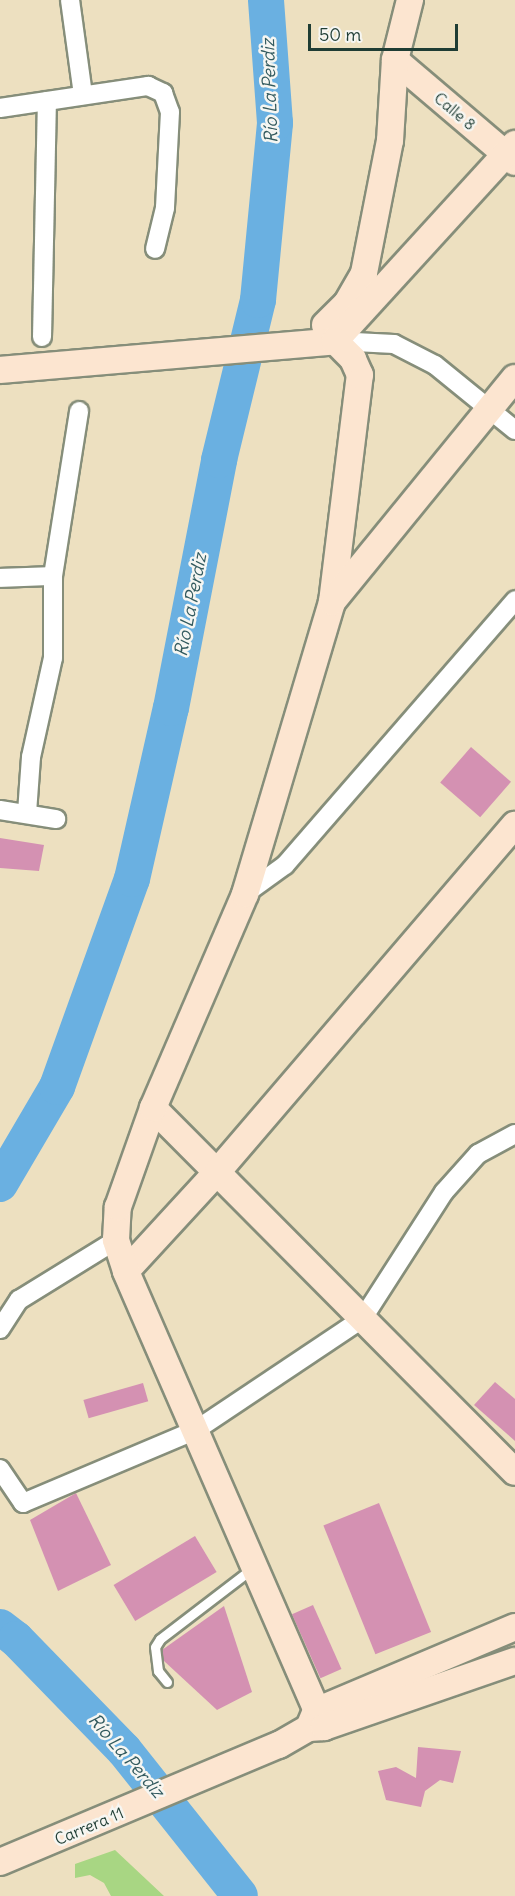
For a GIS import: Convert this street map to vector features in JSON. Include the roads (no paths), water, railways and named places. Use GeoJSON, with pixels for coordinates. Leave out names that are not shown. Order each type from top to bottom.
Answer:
{"type":"FeatureCollection","features":[{"type":"Feature","properties":{"kind":"street"},"geometry":{"type":"LineString","coordinates":[[70,0],[83,95]]}},
{"type":"Feature","properties":{"kind":"street"},"geometry":{"type":"LineString","coordinates":[[316,341],[347,303],[364,273],[390,141],[395,60],[410,0]]}},
{"type":"Feature","properties":{"kind":"street","name":"Calle 8"},"geometry":{"type":"LineString","coordinates":[[395,60],[512,153]]}},
{"type":"Feature","properties":{"kind":"street"},"geometry":{"type":"LineString","coordinates":[[0,108],[148,86],[164,93],[170,112],[166,184],[155,249]]}},
{"type":"Feature","properties":{"kind":"street"},"geometry":{"type":"LineString","coordinates":[[42,337],[47,101]]}},
{"type":"Feature","properties":{"kind":"street"},"geometry":{"type":"LineString","coordinates":[[316,341],[512,153]]}},
{"type":"Feature","properties":{"kind":"street"},"geometry":{"type":"LineString","coordinates":[[316,341],[353,359],[360,375],[332,602],[245,894],[153,1108],[118,1207],[116,1240],[126,1271],[255,1567],[316,1722]]}},
{"type":"Feature","properties":{"kind":"street"},"geometry":{"type":"LineString","coordinates":[[0,370],[316,341],[394,344],[435,365],[515,430]]}},
{"type":"Feature","properties":{"kind":"street"},"geometry":{"type":"LineString","coordinates":[[332,602],[515,378]]}},
{"type":"Feature","properties":{"kind":"street"},"geometry":{"type":"LineString","coordinates":[[27,813],[31,757],[53,658],[53,576],[79,411]]}},
{"type":"Feature","properties":{"kind":"street"},"geometry":{"type":"LineString","coordinates":[[0,578],[53,576]]}},
{"type":"Feature","properties":{"kind":"street"},"geometry":{"type":"LineString","coordinates":[[245,894],[285,865],[515,600]]}},
{"type":"Feature","properties":{"kind":"street"},"geometry":{"type":"LineString","coordinates":[[0,810],[56,819]]}},
{"type":"Feature","properties":{"kind":"street"},"geometry":{"type":"LineString","coordinates":[[126,1271],[218,1171],[515,825]]}},
{"type":"Feature","properties":{"kind":"street"},"geometry":{"type":"LineString","coordinates":[[153,1108],[515,1472]]}},
{"type":"Feature","properties":{"kind":"street"},"geometry":{"type":"LineString","coordinates":[[0,1469],[23,1503],[196,1430],[363,1318],[444,1192],[478,1154],[515,1134]]}},
{"type":"Feature","properties":{"kind":"street"},"geometry":{"type":"LineString","coordinates":[[0,1329],[19,1300],[116,1240]]}},
{"type":"Feature","properties":{"kind":"street","name":"Carrera 11"},"geometry":{"type":"LineString","coordinates":[[0,1862],[29,1852],[279,1745],[316,1722],[515,1627]]}},
{"type":"Feature","properties":{"kind":"street","name":"Carrera 11"},"geometry":{"type":"LineString","coordinates":[[316,1722],[515,1660]]}},
{"type":"Feature","properties":{"kind":"lane"},"geometry":{"type":"LineString","coordinates":[[167,1682],[159,1671],[155,1647],[160,1639],[255,1567]]}},
{"type":"Feature","properties":{"kind":"waterway","name":"Río La Perdiz"},"geometry":{"type":"LineString","coordinates":[[0,1184],[57,1087],[132,879],[171,708],[219,460],[258,300],[275,123],[266,0]]}},
{"type":"Feature","properties":{"kind":"waterway","name":"Río La Perdiz"},"geometry":{"type":"LineString","coordinates":[[0,1627],[16,1639],[124,1750],[240,1896]]}}]}
